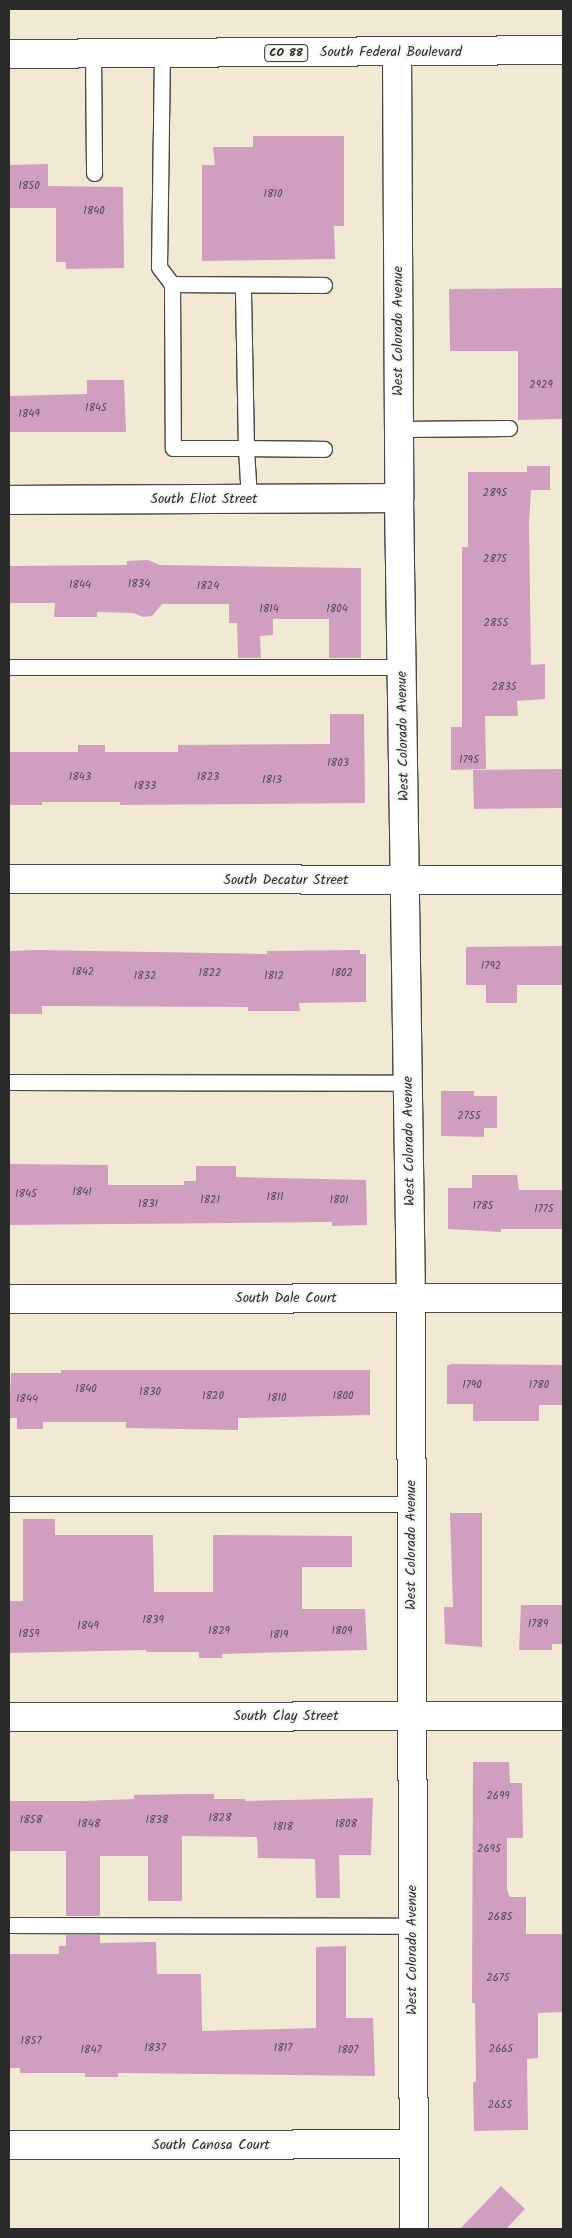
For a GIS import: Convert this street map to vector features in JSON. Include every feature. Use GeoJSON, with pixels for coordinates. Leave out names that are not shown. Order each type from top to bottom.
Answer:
{"type":"FeatureCollection","features":[{"type":"Feature","properties":{"kind":"street","name":"South Federal Boulevard"},"geometry":{"type":"LineString","coordinates":[[9,54],[563,50]]}},
{"type":"Feature","properties":{"kind":"street","name":"West Colorado Avenue"},"geometry":{"type":"LineString","coordinates":[[397,52],[399,498],[412,1297],[410,1716],[414,2229]]}},
{"type":"Feature","properties":{"kind":"street","name":"South Eliot Street"},"geometry":{"type":"LineString","coordinates":[[9,500],[399,498]]}},
{"type":"Feature","properties":{"kind":"street","name":"South Decatur Street"},"geometry":{"type":"LineString","coordinates":[[9,880],[563,880]]}},
{"type":"Feature","properties":{"kind":"street","name":"South Dale Court"},"geometry":{"type":"LineString","coordinates":[[9,1299],[563,1298]]}},
{"type":"Feature","properties":{"kind":"street","name":"South Clay Street"},"geometry":{"type":"LineString","coordinates":[[9,1717],[563,1716]]}},
{"type":"Feature","properties":{"kind":"street","name":"South Canosa Court"},"geometry":{"type":"LineString","coordinates":[[9,2145],[413,2144]]}},
{"type":"Feature","properties":{"kind":"lane"},"geometry":{"type":"LineString","coordinates":[[93,53],[94,173]]}},
{"type":"Feature","properties":{"kind":"lane"},"geometry":{"type":"LineString","coordinates":[[162,53],[159,267],[172,284],[173,448],[324,449]]}},
{"type":"Feature","properties":{"kind":"lane"},"geometry":{"type":"LineString","coordinates":[[172,284],[324,285]]}},
{"type":"Feature","properties":{"kind":"lane"},"geometry":{"type":"LineString","coordinates":[[242,285],[249,499]]}},
{"type":"Feature","properties":{"kind":"lane"},"geometry":{"type":"LineString","coordinates":[[399,429],[509,428]]}},
{"type":"Feature","properties":{"kind":"lane"},"geometry":{"type":"LineString","coordinates":[[9,667],[402,667]]}},
{"type":"Feature","properties":{"kind":"lane"},"geometry":{"type":"LineString","coordinates":[[9,1082],[409,1083]]}},
{"type":"Feature","properties":{"kind":"lane"},"geometry":{"type":"LineString","coordinates":[[9,1504],[412,1504]]}},
{"type":"Feature","properties":{"kind":"lane"},"geometry":{"type":"LineString","coordinates":[[9,1925],[412,1926]]}},
{"type":"Feature","properties":{"kind":"building"},"geometry":{"type":"Polygon","coordinates":[[[253,136],[344,136],[344,226],[334,226],[335,259],[202,261],[202,165],[215,165],[213,147],[253,147],[253,136]]]}},
{"type":"Feature","properties":{"kind":"building"},"geometry":{"type":"Polygon","coordinates":[[[48,164],[48,186],[123,187],[124,268],[66,269],[66,262],[56,262],[56,208],[9,208],[9,165],[48,164]]]}},
{"type":"Feature","properties":{"kind":"building"},"geometry":{"type":"Polygon","coordinates":[[[563,288],[563,419],[518,420],[518,351],[450,351],[449,289],[563,288]]]}},
{"type":"Feature","properties":{"kind":"building"},"geometry":{"type":"Polygon","coordinates":[[[87,380],[124,380],[126,432],[9,432],[9,396],[87,394],[87,380]]]}},
{"type":"Feature","properties":{"kind":"building"},"geometry":{"type":"Polygon","coordinates":[[[527,466],[550,466],[550,490],[531,490],[529,524],[531,665],[545,664],[545,699],[517,701],[518,716],[485,716],[486,769],[451,770],[451,727],[462,727],[462,547],[468,547],[468,472],[527,472],[527,466]]]}},
{"type":"Feature","properties":{"kind":"building"},"geometry":{"type":"Polygon","coordinates":[[[148,560],[160,565],[361,568],[361,658],[329,658],[329,619],[273,619],[273,635],[260,636],[261,658],[238,658],[237,623],[229,623],[229,604],[162,604],[152,616],[143,617],[134,613],[97,612],[97,617],[54,617],[55,603],[9,603],[9,566],[127,565],[127,561],[148,560]]]}},
{"type":"Feature","properties":{"kind":"building"},"geometry":{"type":"Polygon","coordinates":[[[330,714],[364,714],[365,803],[120,805],[120,802],[42,802],[42,805],[9,805],[9,752],[78,752],[78,745],[105,745],[105,752],[178,752],[178,745],[330,744],[330,714]]]}},
{"type":"Feature","properties":{"kind":"building"},"geometry":{"type":"Polygon","coordinates":[[[563,769],[563,808],[474,809],[473,770],[563,769]]]}},
{"type":"Feature","properties":{"kind":"building"},"geometry":{"type":"Polygon","coordinates":[[[563,946],[563,985],[517,985],[517,1003],[486,1003],[486,985],[466,985],[466,947],[563,946]]]}},
{"type":"Feature","properties":{"kind":"building"},"geometry":{"type":"Polygon","coordinates":[[[360,950],[360,954],[366,954],[366,1002],[299,1003],[300,1011],[248,1011],[248,1007],[42,1006],[42,1014],[9,1014],[9,951],[267,954],[267,951],[360,950]]]}},
{"type":"Feature","properties":{"kind":"building"},"geometry":{"type":"Polygon","coordinates":[[[441,1091],[474,1091],[474,1096],[497,1096],[497,1128],[484,1128],[484,1137],[441,1136],[441,1091]]]}},
{"type":"Feature","properties":{"kind":"building"},"geometry":{"type":"Polygon","coordinates":[[[9,1164],[108,1165],[108,1185],[184,1185],[184,1181],[196,1181],[196,1166],[236,1166],[236,1177],[366,1180],[367,1225],[332,1226],[332,1222],[9,1225],[9,1164]]]}},
{"type":"Feature","properties":{"kind":"building"},"geometry":{"type":"Polygon","coordinates":[[[472,1175],[517,1175],[519,1190],[563,1190],[563,1229],[501,1229],[501,1232],[448,1229],[448,1188],[472,1188],[472,1175]]]}},
{"type":"Feature","properties":{"kind":"building"},"geometry":{"type":"Polygon","coordinates":[[[451,1364],[563,1365],[563,1405],[539,1405],[539,1421],[473,1421],[473,1404],[447,1404],[447,1366],[451,1364]]]}},
{"type":"Feature","properties":{"kind":"building"},"geometry":{"type":"Polygon","coordinates":[[[61,1370],[370,1370],[370,1415],[238,1418],[238,1430],[126,1428],[126,1422],[43,1422],[43,1429],[17,1429],[17,1418],[9,1418],[11,1373],[61,1373],[61,1370]]]}},
{"type":"Feature","properties":{"kind":"building"},"geometry":{"type":"Polygon","coordinates":[[[450,1513],[482,1513],[482,1647],[445,1644],[444,1607],[453,1607],[450,1513]]]}},
{"type":"Feature","properties":{"kind":"building"},"geometry":{"type":"Polygon","coordinates":[[[23,1519],[55,1519],[55,1535],[153,1535],[154,1592],[213,1592],[213,1535],[352,1536],[352,1567],[302,1567],[302,1609],[365,1609],[367,1650],[222,1654],[222,1658],[199,1658],[199,1652],[146,1652],[146,1650],[9,1653],[9,1601],[23,1601],[23,1519]]]}},
{"type":"Feature","properties":{"kind":"building"},"geometry":{"type":"Polygon","coordinates":[[[521,1605],[563,1605],[563,1644],[552,1644],[552,1650],[519,1650],[521,1605]]]}},
{"type":"Feature","properties":{"kind":"building"},"geometry":{"type":"Polygon","coordinates":[[[473,1762],[509,1762],[510,1783],[522,1783],[523,1838],[507,1838],[507,1890],[510,1897],[526,1897],[526,1934],[562,1934],[563,2012],[538,2013],[538,2058],[527,2059],[528,2130],[474,2131],[473,2082],[476,2082],[475,2003],[472,2003],[473,1762]]]}},
{"type":"Feature","properties":{"kind":"building"},"geometry":{"type":"Polygon","coordinates":[[[214,1794],[214,1799],[245,1799],[245,1801],[373,1798],[371,1855],[339,1855],[340,1898],[316,1898],[315,1859],[258,1858],[257,1837],[182,1836],[182,1901],[148,1901],[148,1856],[100,1856],[100,1916],[66,1916],[66,1851],[9,1851],[9,1801],[83,1801],[134,1799],[134,1795],[214,1794]]]}},
{"type":"Feature","properties":{"kind":"building"},"geometry":{"type":"Polygon","coordinates":[[[66,1935],[100,1935],[100,1943],[156,1942],[157,1974],[201,1974],[202,2031],[316,2028],[316,1947],[346,1946],[346,2018],[373,2018],[375,2076],[118,2073],[118,2077],[85,2077],[85,2073],[20,2073],[20,2068],[9,2068],[9,1954],[59,1954],[59,1946],[66,1946],[66,1935]]]}},
{"type":"Feature","properties":{"kind":"building"},"geometry":{"type":"Polygon","coordinates":[[[501,2186],[525,2209],[506,2229],[460,2229],[501,2186]]]}}]}
